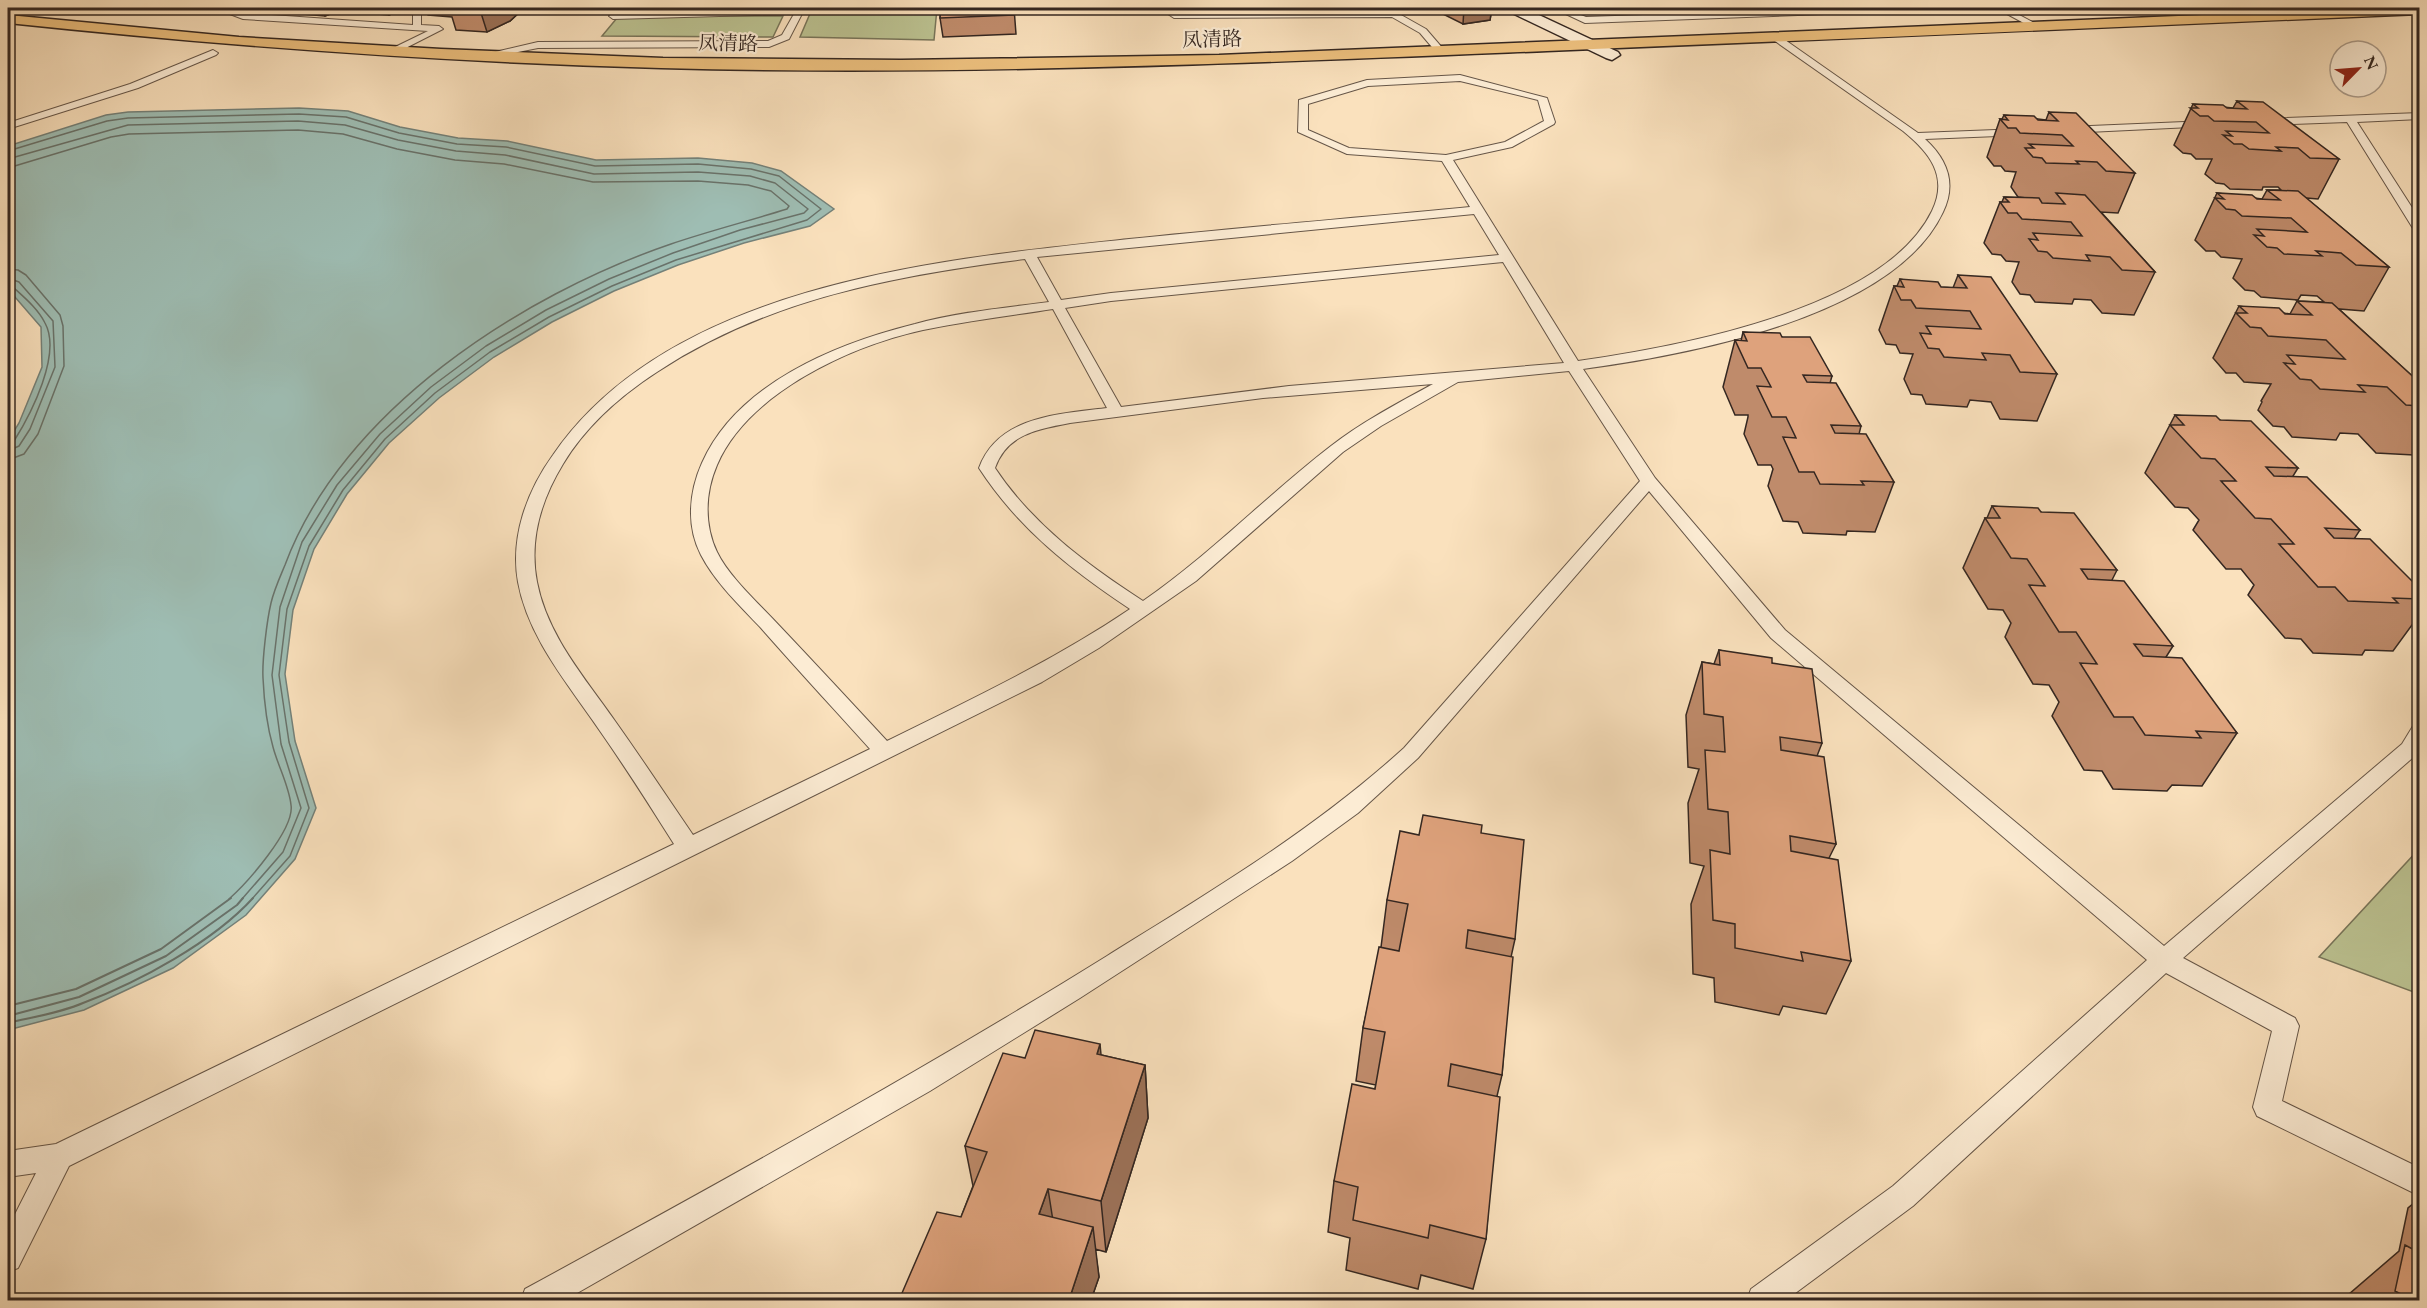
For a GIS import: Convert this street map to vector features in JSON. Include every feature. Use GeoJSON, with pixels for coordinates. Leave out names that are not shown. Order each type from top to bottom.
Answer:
{"type":"FeatureCollection","features":[{"type":"Feature","properties":{"kind":"highway","name":"凤清路"},"geometry":{"type":"LineString","coordinates":[[8,19],[187,38],[392,52],[730,64],[980,65],[1151,62],[1440,51],[2420,10]]}},
{"type":"Feature","properties":{"kind":"highway","name":"凤清路"},"geometry":{"type":"LineString","coordinates":[[8,32],[213,53],[496,69],[825,77],[1144,74],[2420,21]]}},
{"type":"Feature","properties":{"kind":"street"},"geometry":{"type":"LineString","coordinates":[[1513,8],[1612,55]]}},
{"type":"Feature","properties":{"kind":"lane"},"geometry":{"type":"LineString","coordinates":[[218,8],[243,16],[439,29],[392,52]]}},
{"type":"Feature","properties":{"kind":"lane"},"geometry":{"type":"LineString","coordinates":[[417,8],[417,27]]}},
{"type":"Feature","properties":{"kind":"lane"},"geometry":{"type":"LineString","coordinates":[[483,56],[538,45],[769,45],[786,37],[800,9],[610,19],[620,8]]}},
{"type":"Feature","properties":{"kind":"lane"},"geometry":{"type":"LineString","coordinates":[[1163,8],[1174,15],[1394,14],[1423,31],[1440,51]]}},
{"type":"Feature","properties":{"kind":"lane"},"geometry":{"type":"LineString","coordinates":[[1557,8],[1585,20],[1904,8]]}},
{"type":"Feature","properties":{"kind":"lane"},"geometry":{"type":"LineString","coordinates":[[2000,8],[2036,26]]}},
{"type":"Feature","properties":{"kind":"lane"},"geometry":{"type":"LineString","coordinates":[[1144,610],[1106,586],[1044,536],[998,487],[987,468],[994,448],[1016,432],[1049,423],[1117,413],[1286,392],[1574,367],[1661,352],[1755,329],[1831,300],[1887,268],[1924,234],[1935,217],[1942,200],[1945,183],[1943,171],[1937,159],[1914,136],[1775,37]]}},
{"type":"Feature","properties":{"kind":"lane"},"geometry":{"type":"LineString","coordinates":[[8,126],[134,86],[213,53]]}},
{"type":"Feature","properties":{"kind":"lane"},"geometry":{"type":"LineString","coordinates":[[1460,78],[1542,98],[1550,122],[1508,145],[1446,158],[1347,151],[1303,132],[1303,102],[1367,83],[1460,78]]}},
{"type":"Feature","properties":{"kind":"lane"},"geometry":{"type":"LineString","coordinates":[[2256,122],[2420,116]]}},
{"type":"Feature","properties":{"kind":"lane"},"geometry":{"type":"LineString","coordinates":[[2350,119],[2420,230]]}},
{"type":"Feature","properties":{"kind":"lane"},"geometry":{"type":"LineString","coordinates":[[2056,130],[2220,124]]}},
{"type":"Feature","properties":{"kind":"lane"},"geometry":{"type":"LineString","coordinates":[[1914,136],[2032,131]]}},
{"type":"Feature","properties":{"kind":"lane"},"geometry":{"type":"LineString","coordinates":[[1446,158],[1574,367],[1649,481],[1778,634],[2164,960],[2286,1026],[2267,1107],[2420,1183]]}},
{"type":"Feature","properties":{"kind":"lane"},"geometry":{"type":"LineString","coordinates":[[689,848],[558,651],[534,606],[525,560],[530,515],[548,472],[577,432],[613,396],[657,364],[706,336],[815,293],[873,278],[932,267],[1092,246],[1478,210]]}},
{"type":"Feature","properties":{"kind":"lane"},"geometry":{"type":"LineString","coordinates":[[1029,254],[1117,413]]}},
{"type":"Feature","properties":{"kind":"lane"},"geometry":{"type":"LineString","coordinates":[[885,752],[735,589],[709,554],[698,518],[702,481],[717,447],[743,415],[778,387],[820,363],[867,343],[918,327],[971,317],[1123,296],[1508,258]]}},
{"type":"Feature","properties":{"kind":"lane"},"geometry":{"type":"LineString","coordinates":[[8,1164],[59,1157],[1035,677],[1144,610],[1229,545],[1300,479],[1337,449],[1375,423],[1455,377]]}},
{"type":"Feature","properties":{"kind":"lane"},"geometry":{"type":"LineString","coordinates":[[536,1300],[739,1188],[959,1060],[1098,975],[1336,818],[1387,777],[1411,753],[1649,481]]}},
{"type":"Feature","properties":{"kind":"lane"},"geometry":{"type":"LineString","coordinates":[[1762,1300],[1903,1196],[2164,960],[2410,749],[2420,731]]}},
{"type":"Feature","properties":{"kind":"lane"},"geometry":{"type":"LineString","coordinates":[[8,1258],[59,1157]]}},
{"type":"Feature","properties":{"kind":"green space"},"geometry":{"type":"Polygon","coordinates":[[[937,8],[934,40],[800,37],[812,9],[937,8]]]}},
{"type":"Feature","properties":{"kind":"green space"},"geometry":{"type":"Polygon","coordinates":[[[783,16],[773,37],[602,36],[617,18],[783,16]]]}},
{"type":"Feature","properties":{"kind":"green space"},"geometry":{"type":"Polygon","coordinates":[[[2419,849],[2419,994],[2319,957],[2419,849]]]}},
{"type":"Feature","properties":{"kind":"water"},"geometry":{"type":"Polygon","coordinates":[[[299,108],[348,111],[400,127],[458,138],[507,141],[596,160],[698,158],[752,163],[781,171],[834,209],[810,226],[744,243],[678,265],[614,291],[552,322],[494,357],[439,398],[389,443],[347,494],[314,549],[293,610],[285,674],[295,741],[316,808],[295,859],[246,915],[173,968],[84,1010],[8,1030],[8,441],[19,423],[42,367],[41,327],[8,289],[8,146],[106,115],[128,112],[299,108]]]}},
{"type":"Feature","properties":{"kind":"building"},"geometry":{"type":"Polygon","coordinates":[[[459,8],[493,8],[481,13],[450,11],[459,8]]]}},
{"type":"Feature","properties":{"kind":"building"},"geometry":{"type":"Polygon","coordinates":[[[941,8],[1014,8],[1014,15],[940,18],[941,8]]]}},
{"type":"Feature","properties":{"kind":"building"},"geometry":{"type":"Polygon","coordinates":[[[2237,101],[2263,102],[2339,159],[2310,158],[2298,148],[2276,147],[2281,151],[2249,149],[2242,144],[2234,144],[2223,135],[2232,136],[2226,131],[2269,133],[2256,122],[2214,121],[2208,116],[2200,116],[2190,108],[2198,108],[2193,104],[2247,109],[2237,101]]]}},
{"type":"Feature","properties":{"kind":"building"},"geometry":{"type":"Polygon","coordinates":[[[2049,112],[2076,113],[2135,173],[2106,171],[2097,162],[2046,163],[2042,158],[2033,157],[2025,148],[2034,148],[2029,144],[2073,146],[2062,135],[2020,133],[2016,128],[2008,128],[2000,119],[2008,120],[2004,115],[2034,116],[2038,120],[2058,121],[2049,112]]]}},
{"type":"Feature","properties":{"kind":"building"},"geometry":{"type":"Polygon","coordinates":[[[2267,190],[2298,191],[2389,267],[2356,265],[2341,253],[2316,251],[2322,256],[2284,254],[2277,248],[2267,247],[2254,235],[2264,236],[2257,229],[2307,232],[2291,218],[2242,216],[2235,210],[2226,209],[2215,198],[2224,199],[2217,193],[2252,195],[2257,199],[2280,200],[2267,190]]]}},
{"type":"Feature","properties":{"kind":"building"},"geometry":{"type":"Polygon","coordinates":[[[2056,193],[2085,195],[2155,272],[2122,270],[2110,257],[2086,255],[2090,261],[2053,258],[2047,252],[2038,251],[2029,239],[2038,240],[2033,233],[2082,236],[2071,222],[2022,219],[2017,213],[2008,213],[2000,202],[2009,202],[2004,197],[2039,198],[2042,203],[2065,204],[2056,193]]]}},
{"type":"Feature","properties":{"kind":"building"},"geometry":{"type":"Polygon","coordinates":[[[1958,275],[1991,277],[2057,374],[2020,372],[2010,355],[1982,353],[1986,360],[1944,357],[1939,349],[1928,348],[1920,333],[1931,334],[1926,326],[1981,329],[1970,311],[1916,308],[1911,300],[1901,300],[1894,286],[1904,287],[1900,279],[1938,282],[1941,287],[1967,288],[1958,275]]]}},
{"type":"Feature","properties":{"kind":"building"},"geometry":{"type":"Polygon","coordinates":[[[2297,301],[2332,303],[2420,383],[2420,406],[2406,405],[2387,387],[2358,385],[2365,392],[2320,389],[2311,380],[2300,379],[2284,363],[2295,364],[2287,355],[2345,359],[2326,340],[2268,336],[2261,328],[2250,327],[2236,313],[2247,313],[2239,306],[2279,308],[2285,314],[2312,315],[2297,301]]]}},
{"type":"Feature","properties":{"kind":"building"},"geometry":{"type":"Polygon","coordinates":[[[1743,332],[1780,333],[1782,337],[1810,337],[1832,376],[1803,375],[1807,382],[1836,383],[1861,426],[1831,425],[1835,433],[1866,434],[1894,482],[1861,481],[1864,485],[1820,484],[1814,472],[1799,472],[1783,437],[1796,438],[1786,417],[1772,417],[1757,386],[1771,387],[1761,368],[1748,368],[1735,340],[1747,341],[1743,332]]]}},
{"type":"Feature","properties":{"kind":"building"},"geometry":{"type":"Polygon","coordinates":[[[2175,415],[2216,416],[2220,420],[2251,421],[2298,468],[2266,467],[2274,476],[2307,477],[2360,530],[2325,528],[2334,538],[2370,539],[2420,589],[2420,599],[2393,598],[2398,603],[2348,601],[2335,587],[2318,587],[2279,544],[2294,544],[2271,519],[2255,518],[2221,481],[2236,481],[2215,459],[2201,458],[2170,425],[2184,425],[2175,415]]]}},
{"type":"Feature","properties":{"kind":"building"},"geometry":{"type":"Polygon","coordinates":[[[1992,506],[2038,508],[2041,512],[2074,513],[2117,570],[2081,569],[2088,579],[2124,581],[2173,646],[2134,644],[2143,656],[2182,658],[2237,733],[2196,731],[2201,738],[2145,735],[2133,717],[2114,717],[2080,663],[2097,664],[2076,632],[2059,632],[2029,585],[2045,586],[2027,559],[2011,558],[1985,518],[2000,518],[1992,506]]]}},
{"type":"Feature","properties":{"kind":"building"},"geometry":{"type":"Polygon","coordinates":[[[1719,650],[1772,658],[1772,663],[1812,669],[1822,743],[1780,737],[1781,750],[1824,757],[1836,844],[1790,836],[1791,851],[1838,860],[1851,961],[1801,952],[1803,961],[1735,948],[1735,924],[1713,920],[1710,850],[1730,854],[1728,812],[1708,809],[1705,750],[1725,752],[1723,717],[1704,714],[1702,662],[1720,665],[1719,650]]]}},
{"type":"Feature","properties":{"kind":"building"},"geometry":{"type":"Polygon","coordinates":[[[1423,815],[1482,825],[1481,833],[1524,840],[1515,939],[1468,930],[1466,948],[1513,957],[1502,1075],[1451,1064],[1448,1086],[1500,1097],[1486,1239],[1430,1225],[1428,1238],[1353,1220],[1358,1187],[1334,1181],[1352,1084],[1375,1089],[1385,1032],[1363,1028],[1379,947],[1399,951],[1408,904],[1387,900],[1400,831],[1419,835],[1423,815]]]}},
{"type":"Feature","properties":{"kind":"building"},"geometry":{"type":"Polygon","coordinates":[[[1035,1030],[1100,1044],[1097,1054],[1145,1065],[1101,1201],[1048,1189],[1039,1214],[1093,1227],[1069,1300],[899,1300],[937,1212],[961,1217],[987,1152],[965,1146],[1003,1053],[1025,1058],[1035,1030]]]}},
{"type":"Feature","properties":{"kind":"building"},"geometry":{"type":"Polygon","coordinates":[[[2405,1245],[2420,1253],[2420,1300],[2412,1300],[2395,1291],[2405,1245]]]}}]}
